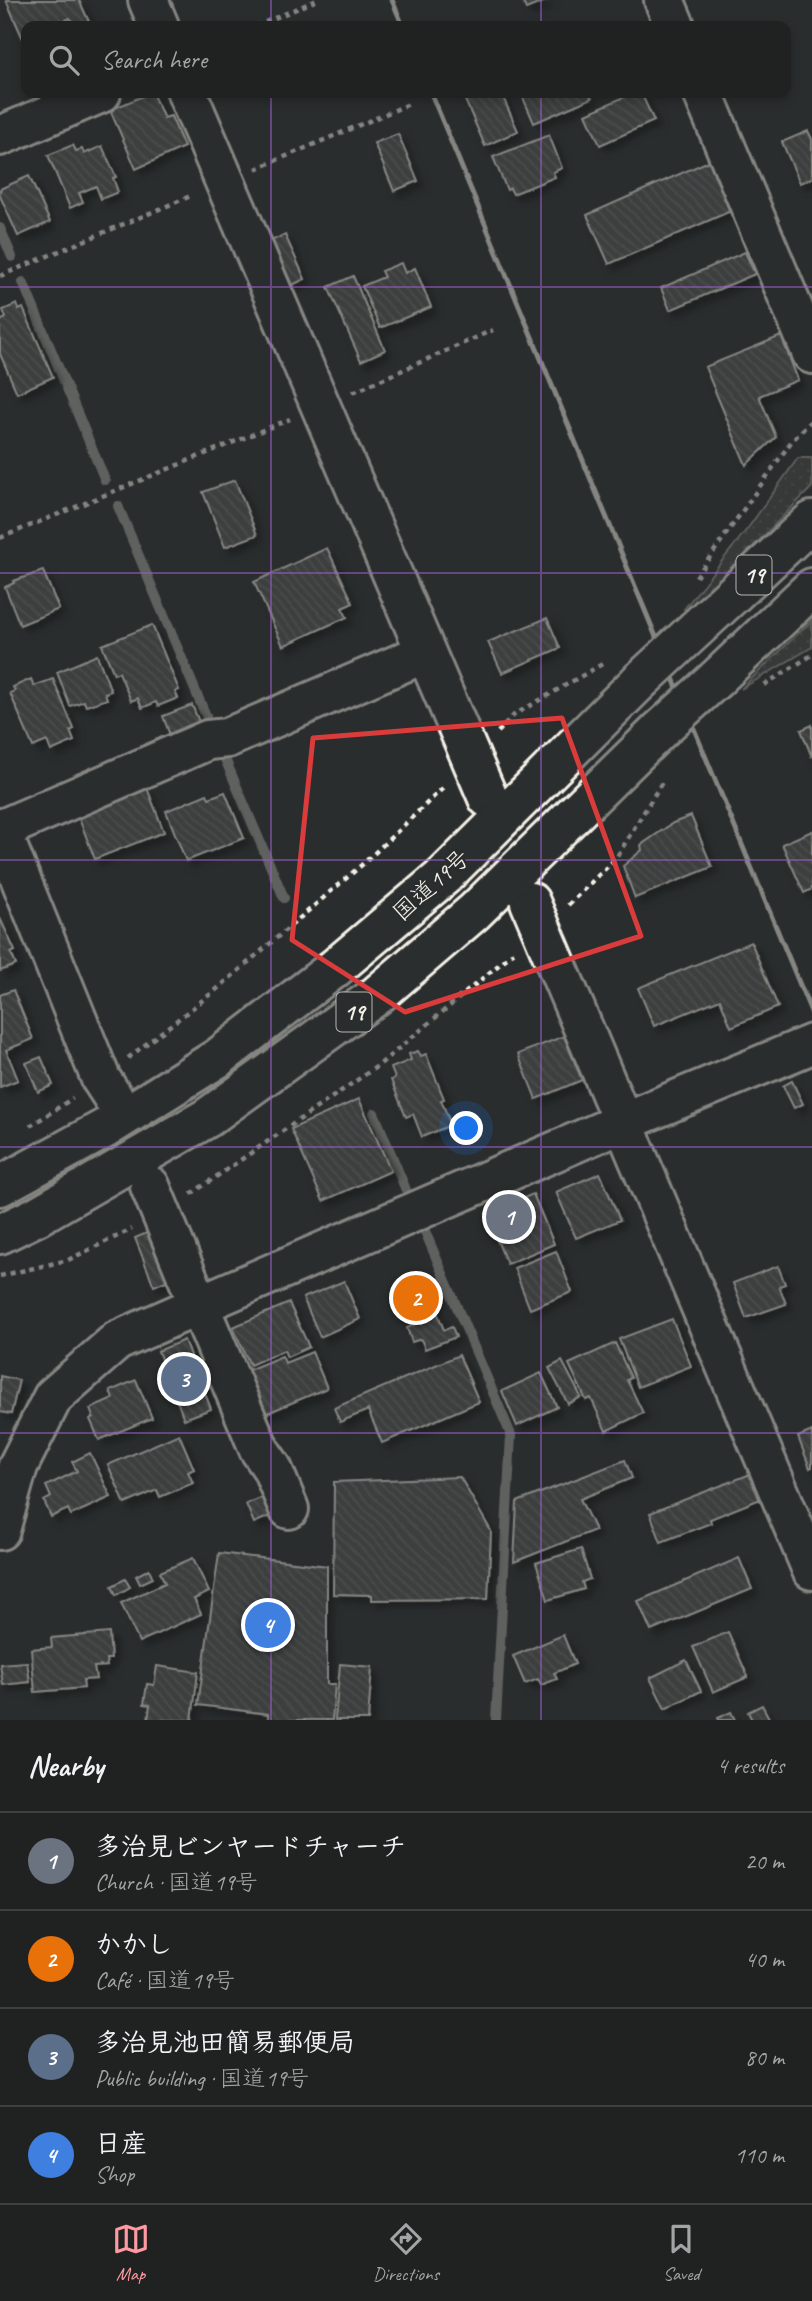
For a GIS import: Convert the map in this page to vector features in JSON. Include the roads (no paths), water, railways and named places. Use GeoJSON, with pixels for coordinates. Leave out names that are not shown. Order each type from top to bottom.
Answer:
{"type":"FeatureCollection","features":[{"type":"Feature","properties":{"kind":"main road"},"geometry":{"type":"LineString","coordinates":[[148,0],[157,21]]}},
{"type":"Feature","properties":{"kind":"main road"},"geometry":{"type":"LineString","coordinates":[[664,0],[673,21]]}},
{"type":"Feature","properties":{"kind":"main road"},"geometry":{"type":"LineString","coordinates":[[0,136],[89,98]]}},
{"type":"Feature","properties":{"kind":"main road"},"geometry":{"type":"LineString","coordinates":[[189,98],[488,798]]}},
{"type":"Feature","properties":{"kind":"main road"},"geometry":{"type":"LineString","coordinates":[[705,98],[812,354]]}},
{"type":"Feature","properties":{"kind":"main road","name":"国道19号"},"geometry":{"type":"LineString","coordinates":[[0,1186],[106,1128],[218,1058],[335,968],[443,877],[626,670],[696,629],[812,520]]}},
{"type":"Feature","properties":{"kind":"main road","name":"国道19号"},"geometry":{"type":"LineString","coordinates":[[0,1234],[37,1216],[207,1118],[376,996],[474,912],[661,729],[812,588]]}},
{"type":"Feature","properties":{"kind":"main road"},"geometry":{"type":"LineString","coordinates":[[108,1089],[0,829],[208,740],[227,737],[425,653]]}},
{"type":"Feature","properties":{"kind":"main road"},"geometry":{"type":"LineString","coordinates":[[536,915],[812,1570]]}},
{"type":"Feature","properties":{"kind":"main road"},"geometry":{"type":"LineString","coordinates":[[0,1530],[18,1466],[53,1397],[117,1341],[622,1122],[812,1044]]}},
{"type":"Feature","properties":{"kind":"main road"},"geometry":{"type":"LineString","coordinates":[[156,1200],[259,1448],[272,1468],[289,1508]]}},
{"type":"Feature","properties":{"kind":"waterway"},"geometry":{"type":"LineString","coordinates":[[0,228],[12,257]]}},
{"type":"Feature","properties":{"kind":"waterway"},"geometry":{"type":"LineString","coordinates":[[23,282],[105,480]]}},
{"type":"Feature","properties":{"kind":"waterway"},"geometry":{"type":"LineString","coordinates":[[118,506],[206,716]]}},
{"type":"Feature","properties":{"kind":"waterway"},"geometry":{"type":"LineString","coordinates":[[222,752],[284,898]]}},
{"type":"Feature","properties":{"kind":"waterway"},"geometry":{"type":"LineString","coordinates":[[374,1113],[406,1190]]}},
{"type":"Feature","properties":{"kind":"waterway"},"geometry":{"type":"LineString","coordinates":[[424,1229],[511,1435],[496,1720]]}},
{"type":"Feature","properties":{"kind":"tunnel"},"geometry":{"type":"LineString","coordinates":[[488,798],[529,900]]}},
{"type":"Feature","properties":{"kind":"railway"},"geometry":{"type":"LineString","coordinates":[[392,0],[401,21]]}},
{"type":"Feature","properties":{"kind":"railway"},"geometry":{"type":"LineString","coordinates":[[433,98],[812,1014]]}},
{"type":"Feature","properties":{"kind":"place","name":"多治見ビンヤードチャーチ"},"geometry":{"type":"Point","coordinates":[509,1217]}},
{"type":"Feature","properties":{"kind":"place","name":"かかし"},"geometry":{"type":"Point","coordinates":[416,1298]}},
{"type":"Feature","properties":{"kind":"place","name":"多治見池田簡易郵便局"},"geometry":{"type":"Point","coordinates":[184,1379]}},
{"type":"Feature","properties":{"kind":"place","name":"日産"},"geometry":{"type":"Point","coordinates":[268,1625]}}]}
